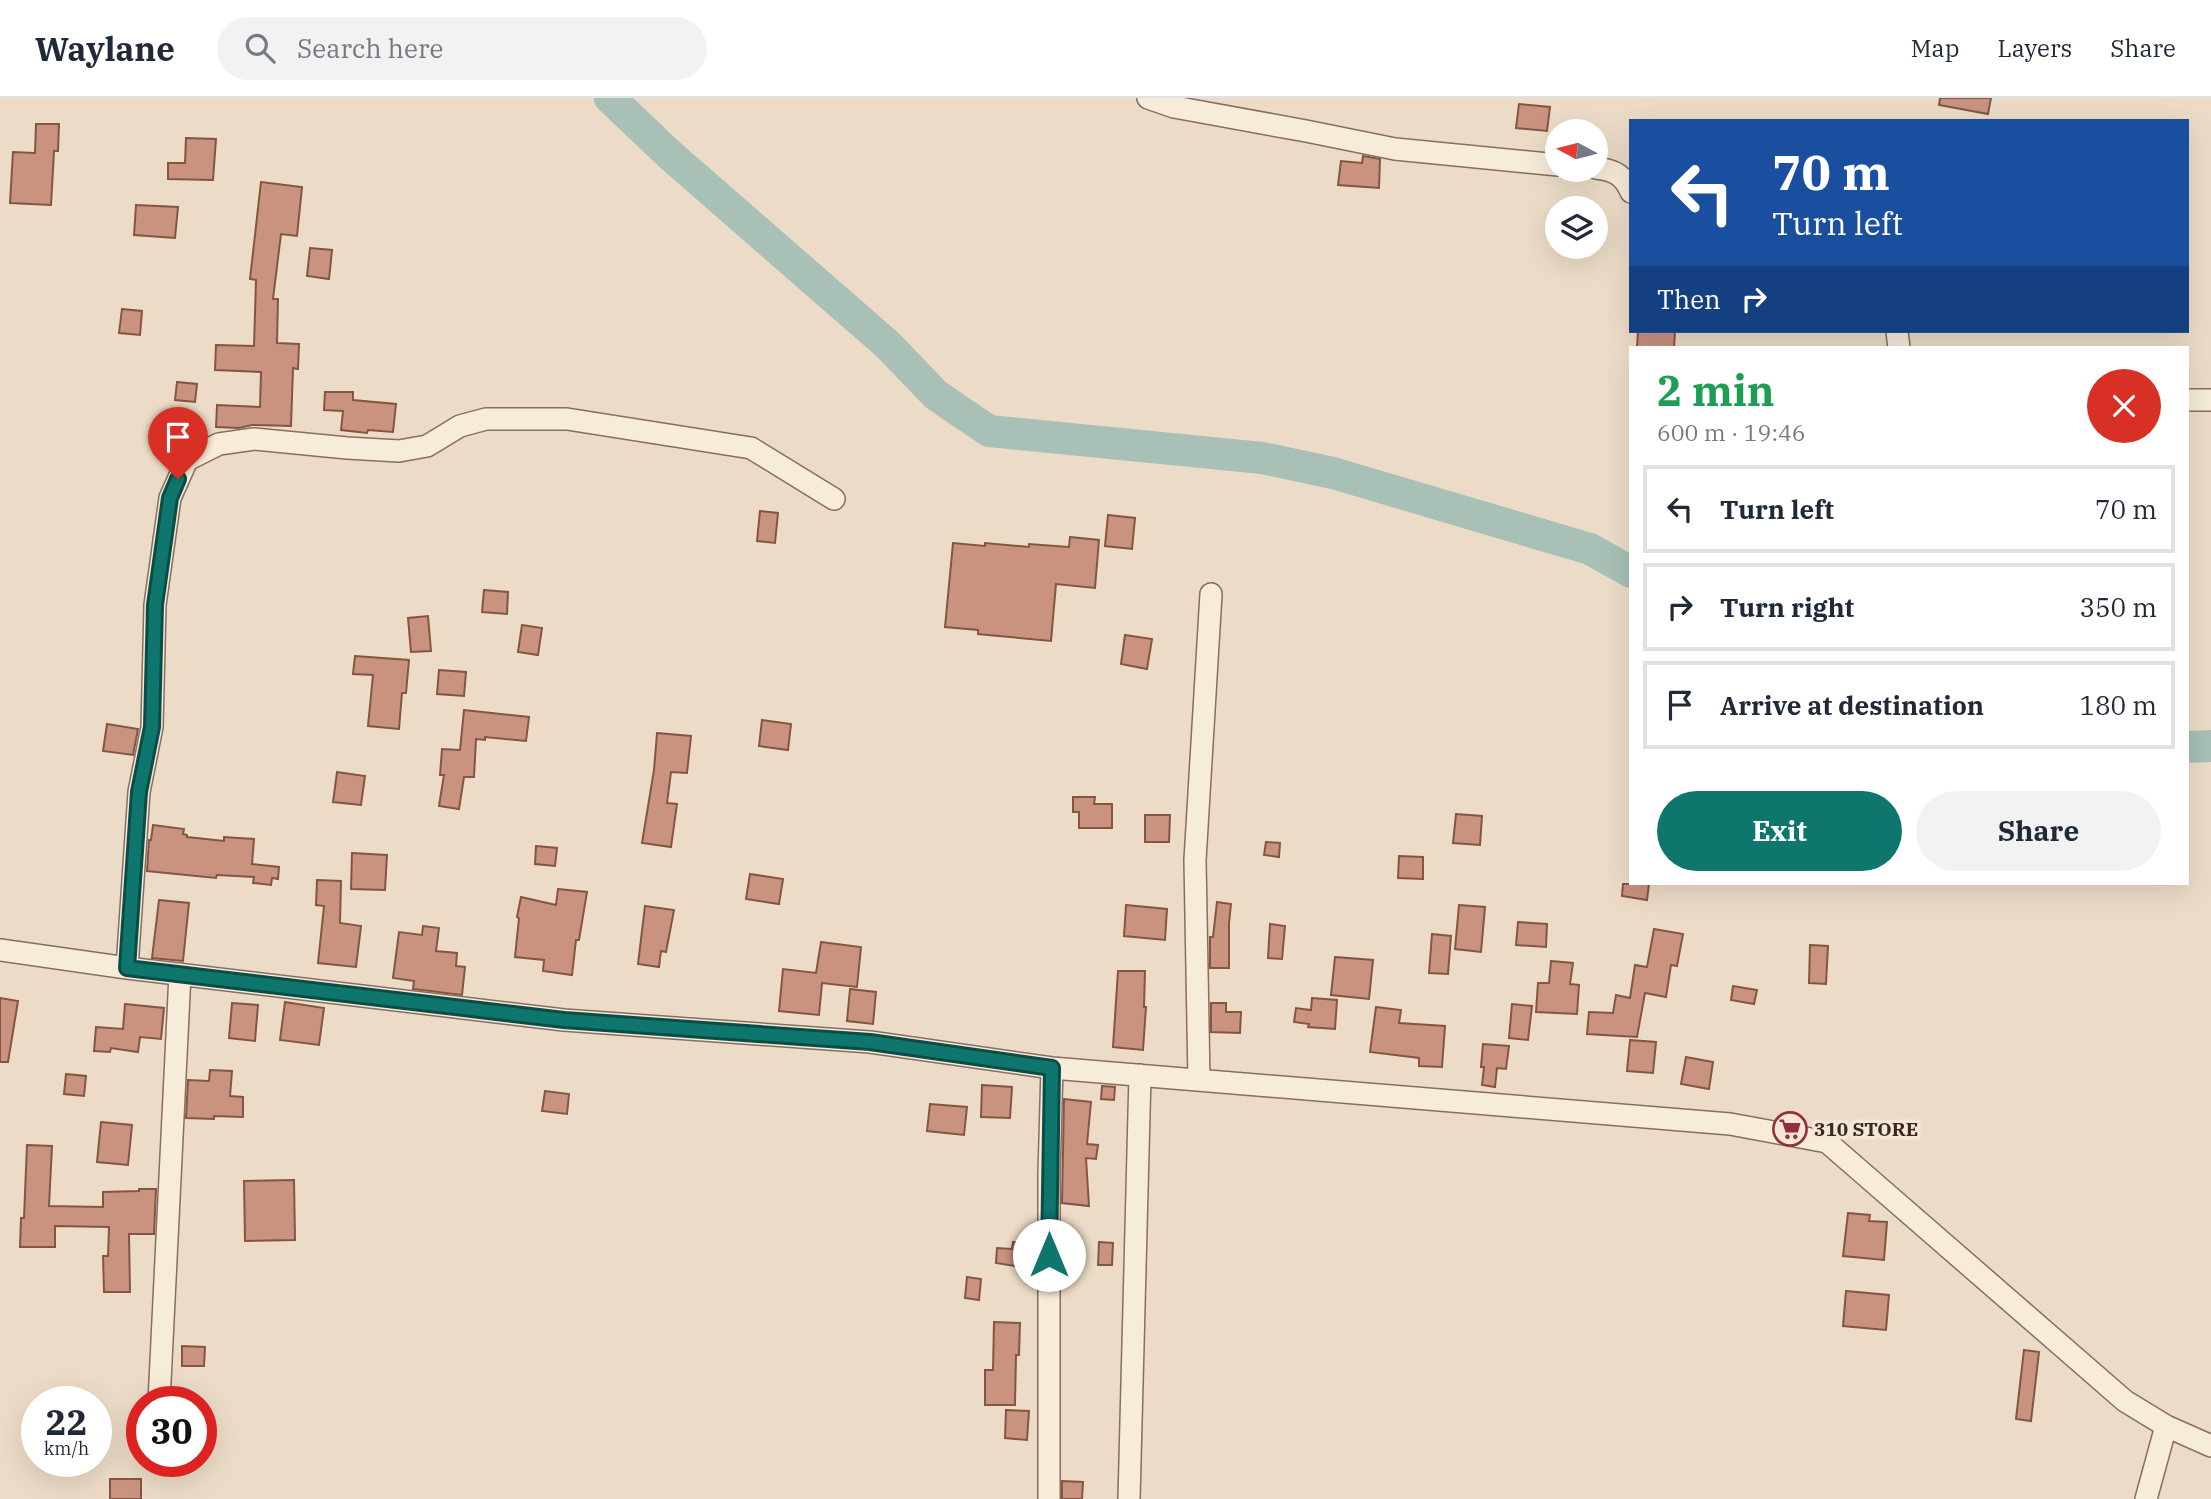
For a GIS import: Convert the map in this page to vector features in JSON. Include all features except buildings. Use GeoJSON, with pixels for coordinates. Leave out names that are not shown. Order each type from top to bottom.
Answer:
{"type":"FeatureCollection","features":[{"type":"Feature","properties":{"kind":"street"},"geometry":{"type":"LineString","coordinates":[[1148,98],[1174,107],[1395,149],[1545,164]]}},
{"type":"Feature","properties":{"kind":"street"},"geometry":{"type":"LineString","coordinates":[[1608,170],[1626,180],[1629,187]]}},
{"type":"Feature","properties":{"kind":"street"},"geometry":{"type":"LineString","coordinates":[[2189,400],[2211,400]]}},
{"type":"Feature","properties":{"kind":"street"},"geometry":{"type":"LineString","coordinates":[[127,968],[139,792],[152,727],[155,605],[170,498],[187,460],[219,444],[254,439],[399,451],[427,446],[460,426],[486,419],[567,419],[751,448],[834,499]]}},
{"type":"Feature","properties":{"kind":"street"},"geometry":{"type":"LineString","coordinates":[[1199,1080],[1195,860],[1212,594]]}},
{"type":"Feature","properties":{"kind":"street"},"geometry":{"type":"LineString","coordinates":[[0,950],[127,968],[564,1020],[870,1042],[1052,1068],[1730,1124],[1827,1142],[2125,1401],[2166,1426],[2211,1446]]}},
{"type":"Feature","properties":{"kind":"street"},"geometry":{"type":"LineString","coordinates":[[160,1386],[180,974]]}},
{"type":"Feature","properties":{"kind":"street"},"geometry":{"type":"LineString","coordinates":[[1049,1499],[1049,1174],[1052,1068]]}},
{"type":"Feature","properties":{"kind":"street"},"geometry":{"type":"LineString","coordinates":[[1129,1499],[1140,1075]]}},
{"type":"Feature","properties":{"kind":"street"},"geometry":{"type":"LineString","coordinates":[[2146,1499],[2166,1426]]}},
{"type":"Feature","properties":{"kind":"waterway"},"geometry":{"type":"LineString","coordinates":[[610,98],[670,155],[888,345],[936,395],[989,431],[1262,458],[1333,473],[1590,549],[1629,571]]}},
{"type":"Feature","properties":{"kind":"waterway"},"geometry":{"type":"LineString","coordinates":[[2189,747],[2211,746]]}},
{"type":"Feature","properties":{"kind":"place","name":"310 STORE"},"geometry":{"type":"Point","coordinates":[1790,1129]}},
{"type":"Feature","properties":{"kind":"route"},"geometry":{"type":"LineString","coordinates":[[178,479],[170,498],[155,605],[152,727],[139,792],[127,968],[564,1020],[870,1042],[1052,1068],[1049,1255]]}}]}
